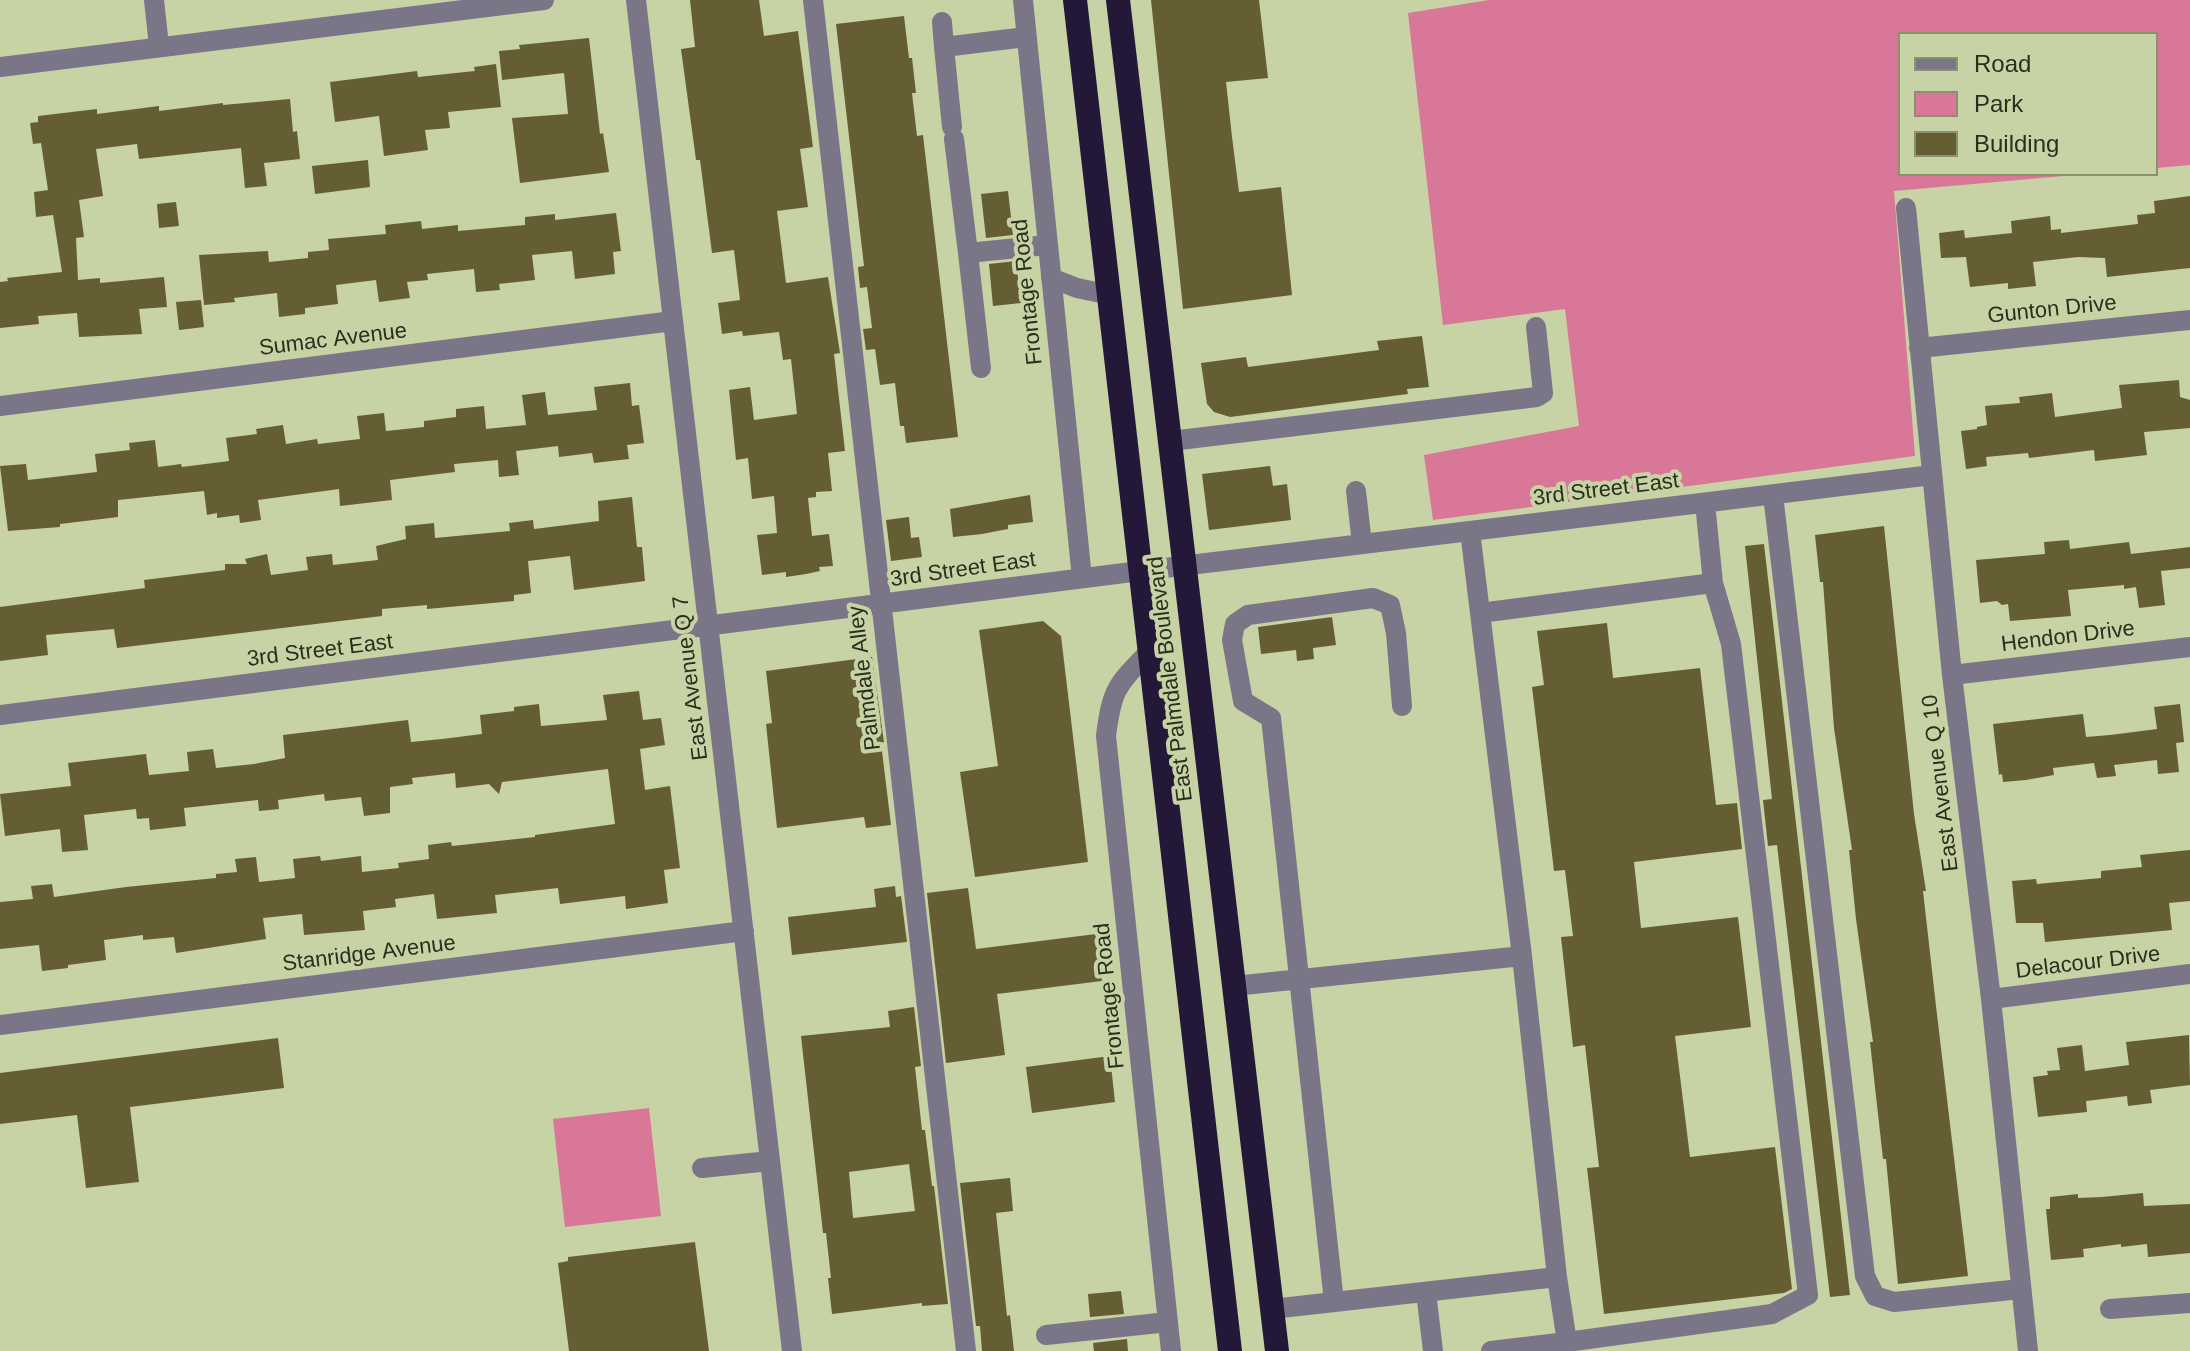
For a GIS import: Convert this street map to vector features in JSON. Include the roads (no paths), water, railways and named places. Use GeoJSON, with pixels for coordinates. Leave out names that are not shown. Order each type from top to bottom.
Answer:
{"type":"FeatureCollection","features":[{"type":"Feature","properties":{"kind":"highway","name":"East Palmdale Boulevard"},"geometry":{"type":"LineString","coordinates":[[1075,0],[1230,1351]]}},
{"type":"Feature","properties":{"kind":"highway","name":"East Palmdale Boulevard"},"geometry":{"type":"LineString","coordinates":[[1118,0],[1277,1351]]}},
{"type":"Feature","properties":{"kind":"street"},"geometry":{"type":"LineString","coordinates":[[154,0],[159,46]]}},
{"type":"Feature","properties":{"kind":"street"},"geometry":{"type":"LineString","coordinates":[[0,67],[544,0]]}},
{"type":"Feature","properties":{"kind":"street","name":"East Avenue Q 7"},"geometry":{"type":"LineString","coordinates":[[636,0],[792,1351]]}},
{"type":"Feature","properties":{"kind":"street","name":"Palmdale Alley"},"geometry":{"type":"LineString","coordinates":[[813,0],[966,1351]]}},
{"type":"Feature","properties":{"kind":"street","name":"Frontage Road"},"geometry":{"type":"LineString","coordinates":[[1023,0],[1082,578]]}},
{"type":"Feature","properties":{"kind":"street"},"geometry":{"type":"LineString","coordinates":[[942,22],[981,368]]}},
{"type":"Feature","properties":{"kind":"street"},"geometry":{"type":"LineString","coordinates":[[944,47],[1026,37]]}},
{"type":"Feature","properties":{"kind":"street","name":"East Avenue Q 10"},"geometry":{"type":"LineString","coordinates":[[1906,208],[1952,675],[1991,999],[2028,1351]]}},
{"type":"Feature","properties":{"kind":"street"},"geometry":{"type":"LineString","coordinates":[[968,253],[1047,245]]}},
{"type":"Feature","properties":{"kind":"street"},"geometry":{"type":"LineString","coordinates":[[1051,278],[1077,288],[1110,295]]}},
{"type":"Feature","properties":{"kind":"street","name":"Gunton Drive"},"geometry":{"type":"LineString","coordinates":[[1919,348],[2190,320]]}},
{"type":"Feature","properties":{"kind":"street","name":"Sumac Avenue"},"geometry":{"type":"LineString","coordinates":[[0,406],[673,321]]}},
{"type":"Feature","properties":{"kind":"street"},"geometry":{"type":"LineString","coordinates":[[1171,441],[1537,397],[1543,393],[1536,327]]}},
{"type":"Feature","properties":{"kind":"street","name":"3rd Street East"},"geometry":{"type":"LineString","coordinates":[[0,715],[1082,578],[1932,475]]}},
{"type":"Feature","properties":{"kind":"street"},"geometry":{"type":"LineString","coordinates":[[1356,491],[1362,544]]}},
{"type":"Feature","properties":{"kind":"street"},"geometry":{"type":"LineString","coordinates":[[1773,495],[1865,1276],[1875,1296],[1894,1302],[2021,1289]]}},
{"type":"Feature","properties":{"kind":"street"},"geometry":{"type":"LineString","coordinates":[[1491,1351],[1772,1314],[1808,1295],[1733,659],[1713,583],[1705,503]]}},
{"type":"Feature","properties":{"kind":"street"},"geometry":{"type":"LineString","coordinates":[[1470,531],[1567,1342]]}},
{"type":"Feature","properties":{"kind":"street"},"geometry":{"type":"LineString","coordinates":[[1480,613],[1713,583]]}},
{"type":"Feature","properties":{"kind":"street"},"geometry":{"type":"LineString","coordinates":[[1334,1302],[1271,718],[1243,701],[1232,640],[1235,624],[1248,615],[1373,598],[1390,605],[1396,633],[1402,706]]}},
{"type":"Feature","properties":{"kind":"street","name":"Hendon Drive"},"geometry":{"type":"LineString","coordinates":[[1952,675],[2190,647]]}},
{"type":"Feature","properties":{"kind":"street","name":"Frontage Road"},"geometry":{"type":"LineString","coordinates":[[1150,651],[1119,683],[1110,705],[1106,736],[1171,1351]]}},
{"type":"Feature","properties":{"kind":"street","name":"Stanridge Avenue"},"geometry":{"type":"LineString","coordinates":[[0,1025],[744,931]]}},
{"type":"Feature","properties":{"kind":"street"},"geometry":{"type":"LineString","coordinates":[[1234,986],[1522,956]]}},
{"type":"Feature","properties":{"kind":"street","name":"Delacour Drive"},"geometry":{"type":"LineString","coordinates":[[1991,999],[2190,974]]}},
{"type":"Feature","properties":{"kind":"street"},"geometry":{"type":"LineString","coordinates":[[702,1168],[770,1161]]}},
{"type":"Feature","properties":{"kind":"street"},"geometry":{"type":"LineString","coordinates":[[1272,1309],[1557,1277]]}},
{"type":"Feature","properties":{"kind":"street"},"geometry":{"type":"LineString","coordinates":[[1426,1292],[1433,1351]]}},
{"type":"Feature","properties":{"kind":"street"},"geometry":{"type":"LineString","coordinates":[[2110,1309],[2190,1303]]}},
{"type":"Feature","properties":{"kind":"street"},"geometry":{"type":"LineString","coordinates":[[1046,1335],[1168,1322]]}}]}
